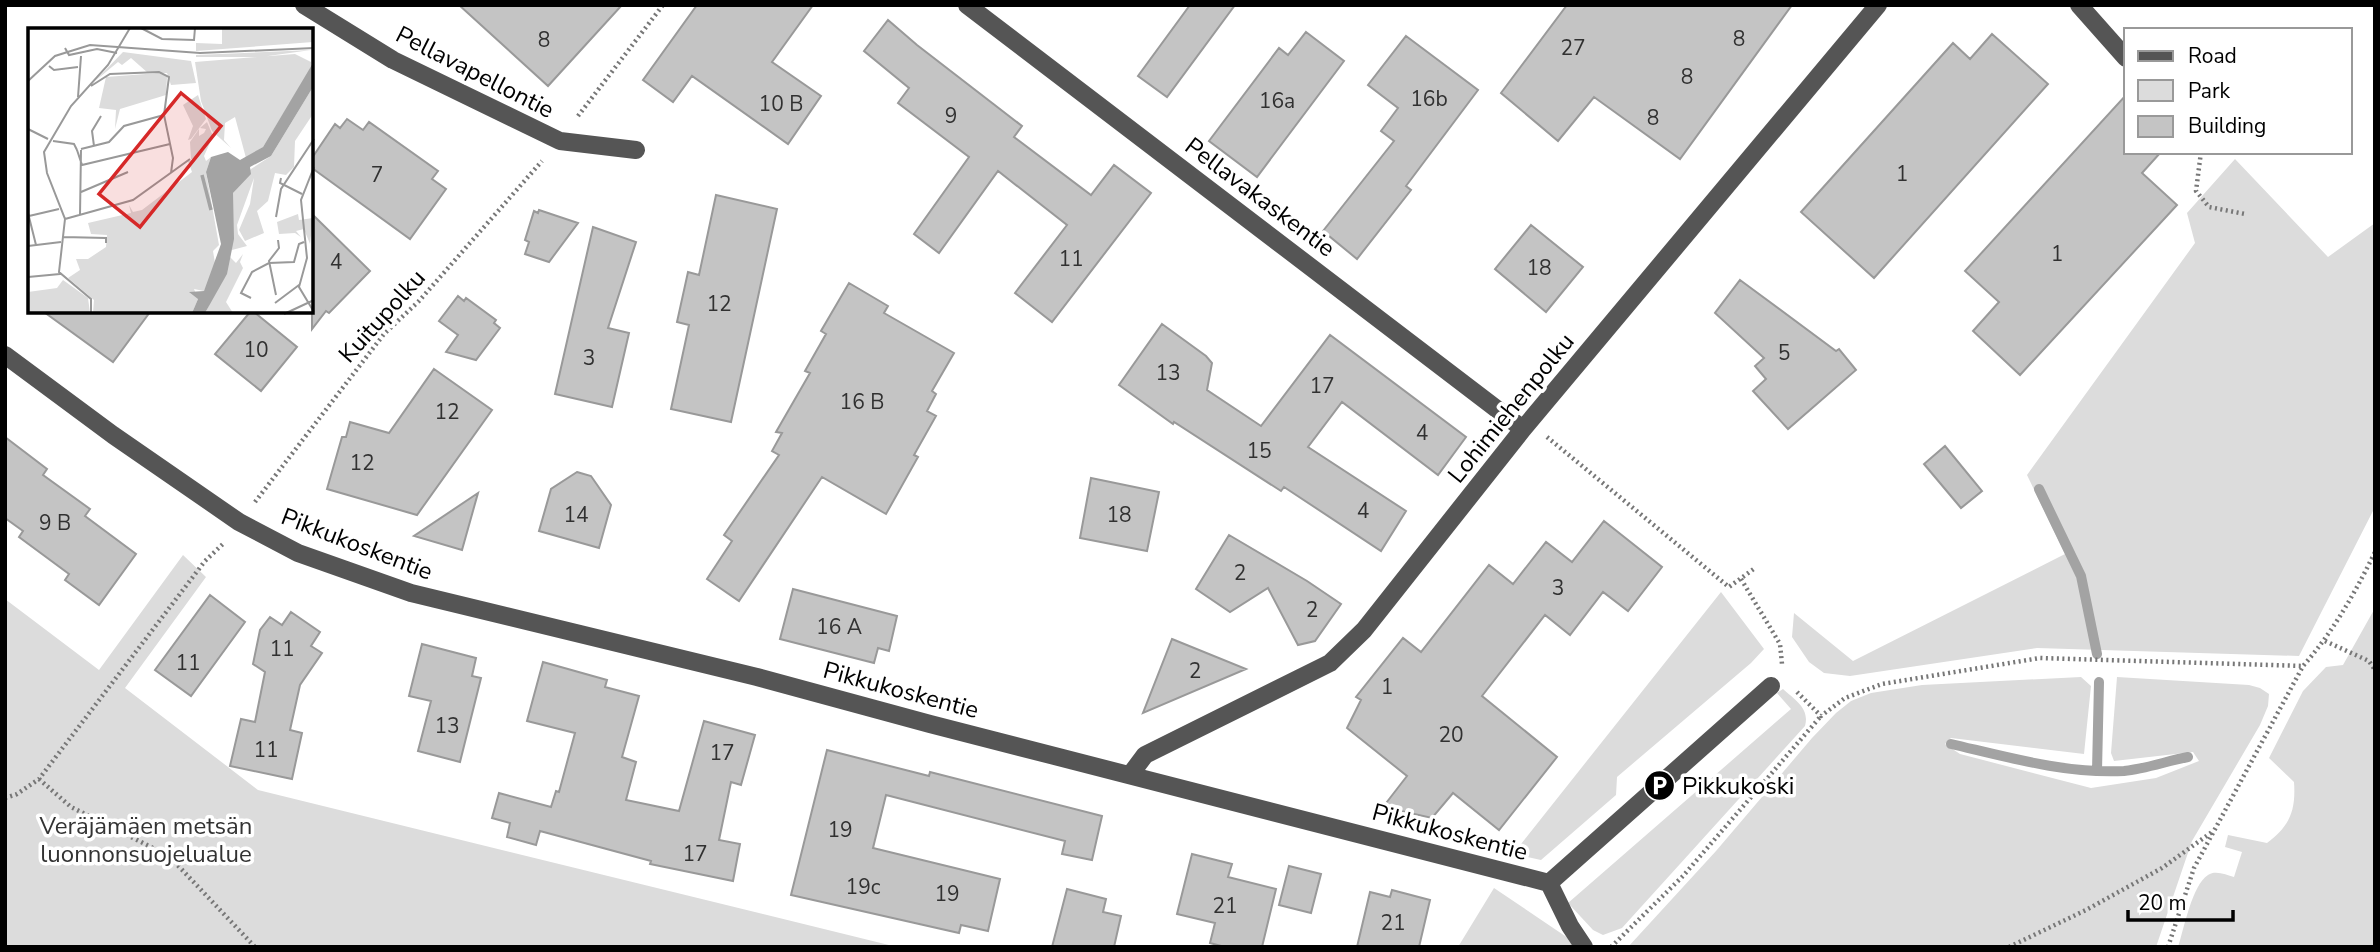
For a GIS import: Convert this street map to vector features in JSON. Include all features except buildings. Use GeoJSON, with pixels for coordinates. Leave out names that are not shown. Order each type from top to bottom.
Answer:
{"type":"FeatureCollection","features":[{"type":"Feature","properties":{"kind":"street","name":"Pellavapellontie"},"geometry":{"type":"LineString","coordinates":[[304,5],[393,60],[560,141],[636,150]]}},
{"type":"Feature","properties":{"kind":"street","name":"Pellavakaskentie"},"geometry":{"type":"LineString","coordinates":[[967,5],[1523,429]]}},
{"type":"Feature","properties":{"kind":"street","name":"Lohimiehenpolku"},"geometry":{"type":"LineString","coordinates":[[1130,775],[1145,755],[1329,663],[1364,631],[1523,429],[1878,5]]}},
{"type":"Feature","properties":{"kind":"street"},"geometry":{"type":"LineString","coordinates":[[2079,5],[2124,56]]}},
{"type":"Feature","properties":{"kind":"street","name":"Pikkukoskentie"},"geometry":{"type":"LineString","coordinates":[[5,355],[113,435],[239,522],[298,553],[411,593],[757,677],[1549,883],[1777,682]]}},
{"type":"Feature","properties":{"kind":"street"},"geometry":{"type":"LineString","coordinates":[[1549,883],[1570,926],[1584,947]]}},
{"type":"Feature","properties":{"kind":"path","name":"Kuitupolku"},"geometry":{"type":"LineString","coordinates":[[38,779],[205,561],[226,541],[384,334],[419,301],[560,141],[663,5]]}},
{"type":"Feature","properties":{"kind":"path"},"geometry":{"type":"LineString","coordinates":[[2201,154],[2196,191],[2209,207],[2245,214]]}},
{"type":"Feature","properties":{"kind":"path"},"geometry":{"type":"LineString","coordinates":[[1523,429],[1547,437],[1729,587],[1755,568]]}},
{"type":"Feature","properties":{"kind":"path"},"geometry":{"type":"LineString","coordinates":[[2168,947],[2194,868],[2304,666],[2325,641],[2356,591],[2375,552]]}},
{"type":"Feature","properties":{"kind":"path"},"geometry":{"type":"LineString","coordinates":[[1741,579],[1780,645],[1777,682],[1821,716]]}},
{"type":"Feature","properties":{"kind":"path"},"geometry":{"type":"LineString","coordinates":[[2325,641],[2368,661],[2375,670]]}},
{"type":"Feature","properties":{"kind":"path"},"geometry":{"type":"LineString","coordinates":[[1611,947],[1683,876],[1821,716],[1845,698],[1882,684],[2040,658],[2304,666]]}},
{"type":"Feature","properties":{"kind":"path"},"geometry":{"type":"LineString","coordinates":[[5,798],[17,794],[38,779],[71,807],[169,856],[255,947]]}},
{"type":"Feature","properties":{"kind":"path"},"geometry":{"type":"LineString","coordinates":[[2009,947],[2086,910],[2162,868],[2215,830]]}},
{"type":"Feature","properties":{"kind":"green space"},"geometry":{"type":"Polygon","coordinates":[[[2235,159],[2328,257],[2375,223],[2375,507],[2299,656],[2037,648],[1850,676],[1824,673],[1809,662],[1792,637],[1794,613],[1853,661],[2065,554],[2027,475],[2195,243],[2187,213],[2235,159]]]}},
{"type":"Feature","properties":{"kind":"green space","name":"Veräjämäen metsän luonnonsuojelualue"},"geometry":{"type":"Polygon","coordinates":[[[183,555],[206,577],[125,688],[258,790],[897,947],[5,947],[5,599],[99,670],[183,555]]]}},
{"type":"Feature","properties":{"kind":"green space"},"geometry":{"type":"Polygon","coordinates":[[[1721,592],[1764,649],[1617,777],[1616,795],[1541,860],[1513,854],[1721,592]]]}},
{"type":"Feature","properties":{"kind":"green space"},"geometry":{"type":"Polygon","coordinates":[[[2375,608],[2375,947],[2178,947],[2193,897],[2202,880],[2214,873],[2234,877],[2242,852],[2225,847],[2228,835],[2267,843],[2286,824],[2294,801],[2294,782],[2269,758],[2303,691],[2326,667],[2343,665],[2375,608]]]}},
{"type":"Feature","properties":{"kind":"green space"},"geometry":{"type":"Polygon","coordinates":[[[2081,677],[2091,686],[2084,754],[1951,738],[1945,744],[1960,754],[2091,788],[2156,778],[2199,761],[2193,752],[2114,761],[2111,753],[2117,677],[2249,685],[2269,694],[2268,706],[2260,725],[2192,841],[2156,947],[1628,947],[1716,851],[1812,738],[1851,701],[1871,693],[1922,685],[2081,677]]]}},
{"type":"Feature","properties":{"kind":"green space"},"geometry":{"type":"Polygon","coordinates":[[[1783,689],[1803,709],[1805,726],[1622,928],[1603,935],[1593,930],[1568,903],[1791,709],[1777,693],[1783,689]]]}},
{"type":"Feature","properties":{"kind":"green space"},"geometry":{"type":"Polygon","coordinates":[[[1494,888],[1568,938],[1574,947],[1458,947],[1494,888]]]}},
{"type":"Feature","properties":{"kind":"waterway"},"geometry":{"type":"LineString","coordinates":[[2039,489],[2081,576],[2097,654]]}},
{"type":"Feature","properties":{"kind":"waterway"},"geometry":{"type":"LineString","coordinates":[[2097,771],[2099,682]]}},
{"type":"Feature","properties":{"kind":"waterway"},"geometry":{"type":"LineString","coordinates":[[1951,744],[2037,764],[2080,770],[2124,771],[2188,757]]}},
{"type":"Feature","properties":{"kind":"place","name":"Pikkukoski"},"geometry":{"type":"Point","coordinates":[1659,786]}}]}
